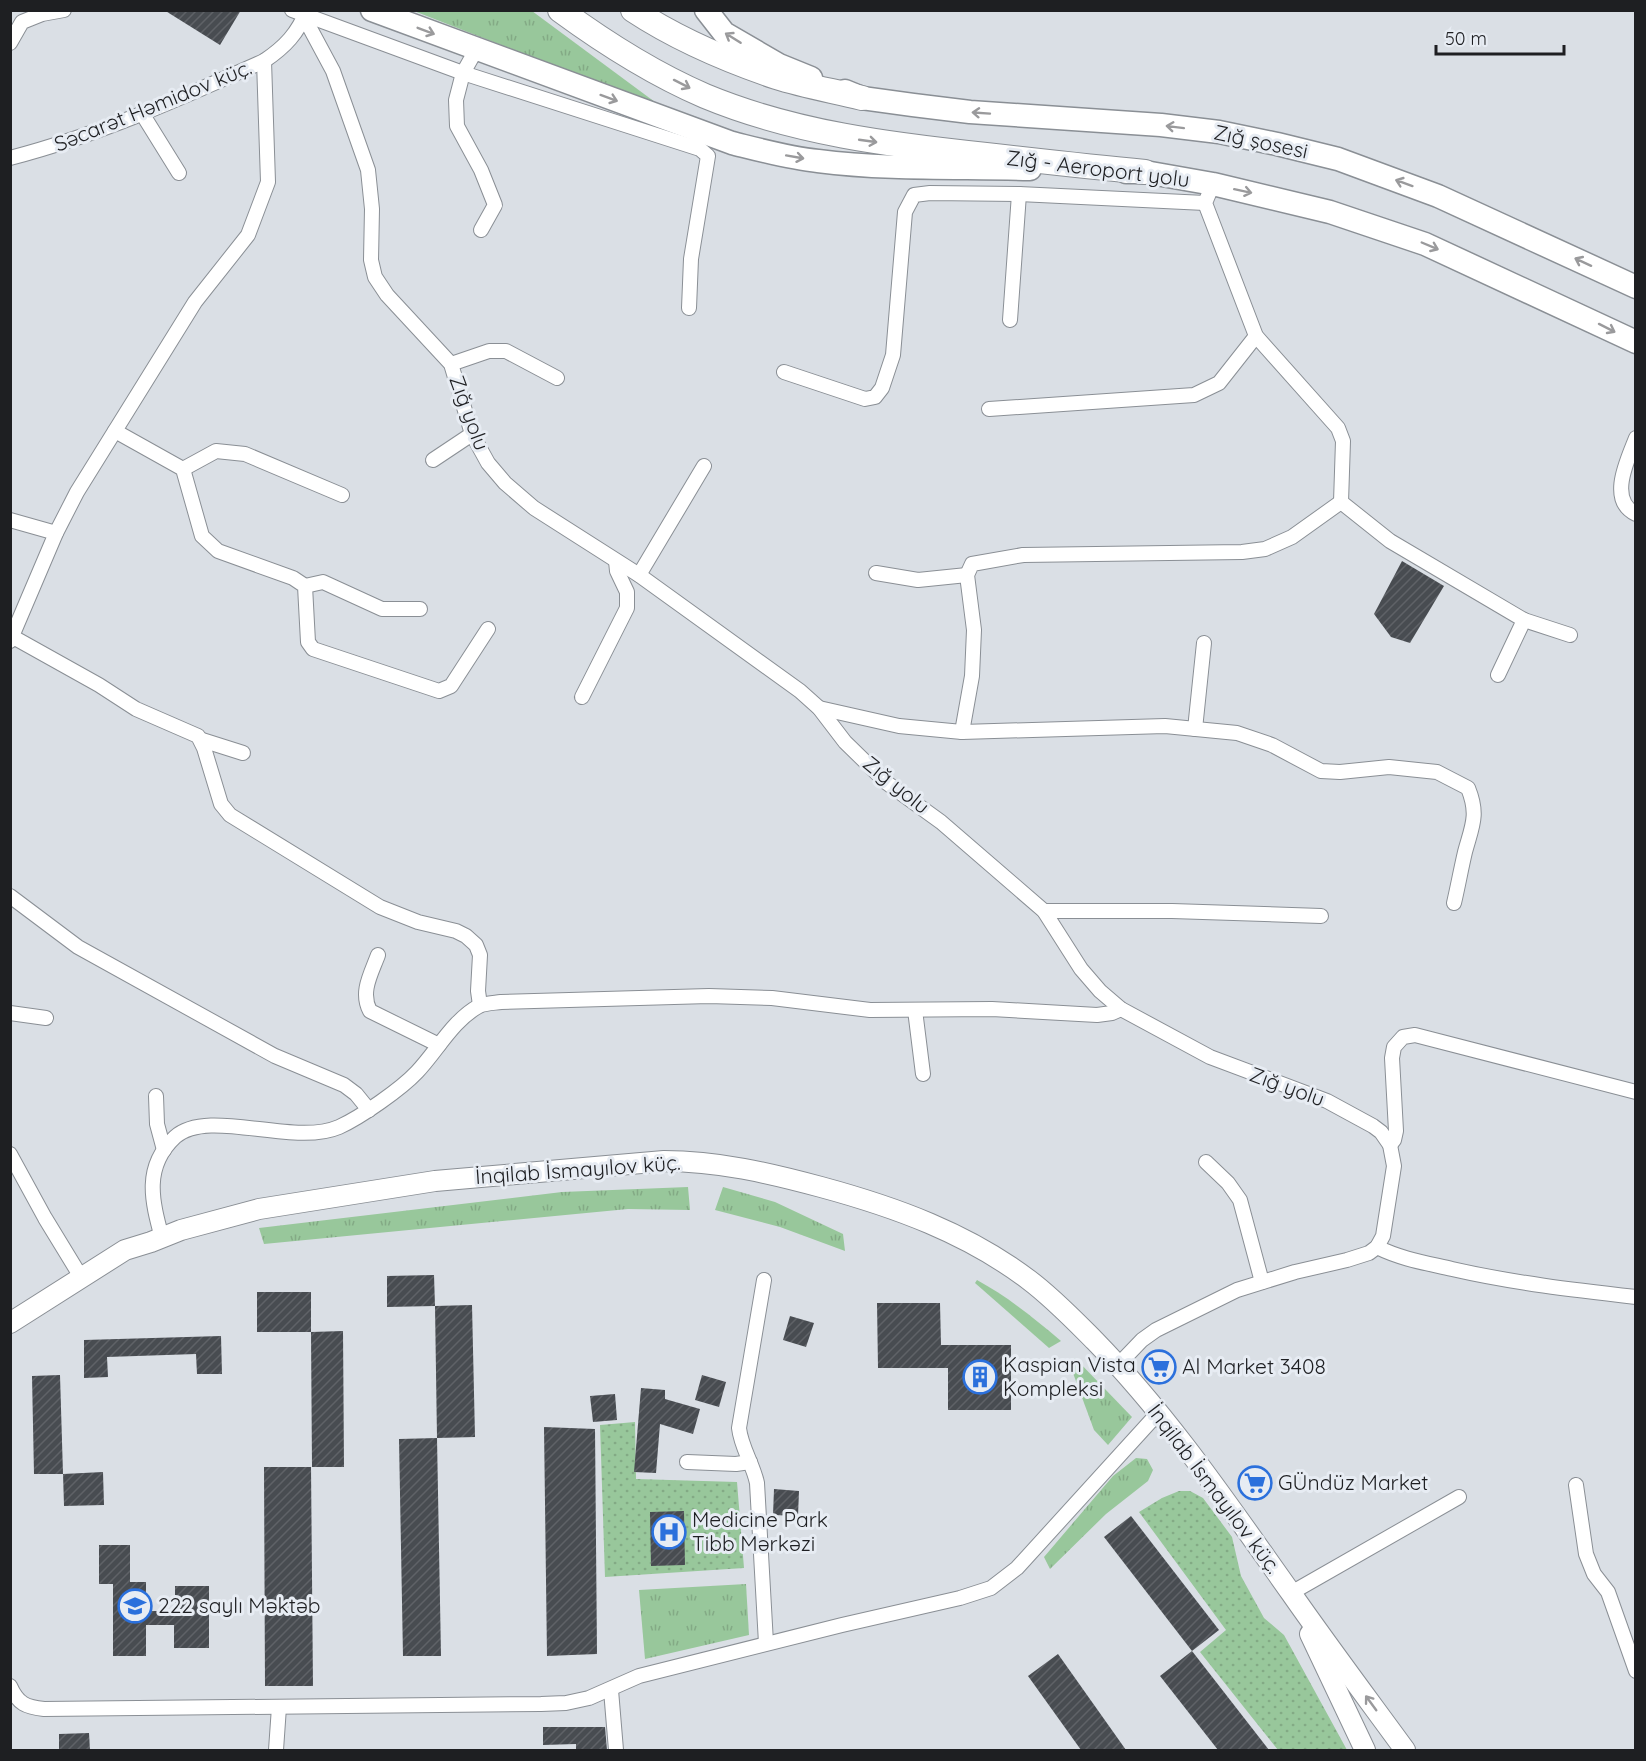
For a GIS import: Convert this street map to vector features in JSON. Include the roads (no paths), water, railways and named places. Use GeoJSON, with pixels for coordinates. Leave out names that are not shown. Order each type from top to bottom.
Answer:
{"type":"FeatureCollection","features":[{"type":"Feature","properties":{"kind":"highway"},"geometry":{"type":"LineString","coordinates":[[372,10],[732,143],[779,155],[868,165],[1144,172]]}},
{"type":"Feature","properties":{"kind":"highway","name":"Zığ - Aeroport yolu"},"geometry":{"type":"LineString","coordinates":[[560,10],[584,28],[646,66],[705,96],[766,117],[852,139],[1144,172],[1209,194],[1330,212],[1425,244],[1635,342]]}},
{"type":"Feature","properties":{"kind":"highway"},"geometry":{"type":"LineString","coordinates":[[633,10],[662,29],[718,55],[778,77],[862,98]]}},
{"type":"Feature","properties":{"kind":"highway","name":"Zığ şosesi"},"geometry":{"type":"LineString","coordinates":[[706,10],[724,33],[779,65],[862,98],[970,112],[1161,125],[1219,132],[1277,144],[1338,159],[1438,196],[1635,287]]}},
{"type":"Feature","properties":{"kind":"main road","name":"İnqilab İsmayılov küç."},"geometry":{"type":"LineString","coordinates":[[10,1323],[125,1250],[181,1230],[260,1209],[435,1181],[664,1161],[720,1164],[752,1169],[853,1195],[911,1215],[954,1234],[1029,1280],[1118,1365],[1159,1412],[1243,1523],[1291,1593]]}},
{"type":"Feature","properties":{"kind":"main road"},"geometry":{"type":"LineString","coordinates":[[1291,1593],[1365,1750]]}},
{"type":"Feature","properties":{"kind":"main road"},"geometry":{"type":"LineString","coordinates":[[1291,1593],[1405,1750]]}},
{"type":"Feature","properties":{"kind":"street"},"geometry":{"type":"LineString","coordinates":[[12,36],[22,22],[42,14],[64,10]]}},
{"type":"Feature","properties":{"kind":"street"},"geometry":{"type":"LineString","coordinates":[[301,13],[463,73],[700,149],[708,156],[691,259],[689,308]]}},
{"type":"Feature","properties":{"kind":"street","name":"Səcarət Həmidov küç."},"geometry":{"type":"LineString","coordinates":[[10,158],[50,148],[142,115],[264,61],[293,38],[301,13]]}},
{"type":"Feature","properties":{"kind":"street","name":"Zığ yolu"},"geometry":{"type":"LineString","coordinates":[[301,13],[333,71],[368,170],[372,209],[371,260],[375,277],[387,295],[451,364],[472,434],[488,463],[505,483],[534,508],[639,575],[800,691],[819,708],[845,742],[887,783],[941,822],[1044,911],[1081,969],[1100,991],[1121,1009],[1210,1057],[1327,1101],[1373,1126],[1390,1144]]}},
{"type":"Feature","properties":{"kind":"street"},"geometry":{"type":"LineString","coordinates":[[476,50],[463,73],[456,100],[457,126],[481,170],[495,205],[481,230]]}},
{"type":"Feature","properties":{"kind":"street"},"geometry":{"type":"LineString","coordinates":[[243,753],[202,740],[198,736],[136,709],[99,685],[12,639],[56,533],[77,492],[195,302],[248,235],[262,204],[268,182],[264,61]]}},
{"type":"Feature","properties":{"kind":"street"},"geometry":{"type":"LineString","coordinates":[[142,115],[179,173]]}},
{"type":"Feature","properties":{"kind":"street"},"geometry":{"type":"LineString","coordinates":[[1010,320],[1019,194]]}},
{"type":"Feature","properties":{"kind":"street"},"geometry":{"type":"LineString","coordinates":[[784,372],[864,399],[875,397],[882,388],[893,355],[904,212],[914,195],[1209,194],[1256,336],[1338,428],[1343,441],[1341,502]]}},
{"type":"Feature","properties":{"kind":"street"},"geometry":{"type":"LineString","coordinates":[[989,409],[1194,395],[1220,383],[1256,336]]}},
{"type":"Feature","properties":{"kind":"street"},"geometry":{"type":"LineString","coordinates":[[451,364],[489,351],[506,351],[557,378]]}},
{"type":"Feature","properties":{"kind":"street"},"geometry":{"type":"LineString","coordinates":[[115,431],[183,469],[202,536],[218,551],[293,578],[305,586],[322,582],[382,609],[420,609]]}},
{"type":"Feature","properties":{"kind":"street"},"geometry":{"type":"LineString","coordinates":[[433,460],[472,434]]}},
{"type":"Feature","properties":{"kind":"street"},"geometry":{"type":"LineString","coordinates":[[1635,438],[1621,481],[1621,498],[1629,511],[1635,514]]}},
{"type":"Feature","properties":{"kind":"street"},"geometry":{"type":"LineString","coordinates":[[183,469],[216,451],[245,454],[342,495]]}},
{"type":"Feature","properties":{"kind":"street"},"geometry":{"type":"LineString","coordinates":[[639,575],[704,466]]}},
{"type":"Feature","properties":{"kind":"street"},"geometry":{"type":"LineString","coordinates":[[962,732],[972,676],[973,641],[967,575],[972,564],[1023,555],[1242,552],[1265,549],[1292,537],[1341,502]]}},
{"type":"Feature","properties":{"kind":"street"},"geometry":{"type":"LineString","coordinates":[[1341,502],[1390,541],[1524,620],[1570,635]]}},
{"type":"Feature","properties":{"kind":"street"},"geometry":{"type":"LineString","coordinates":[[10,520],[56,533]]}},
{"type":"Feature","properties":{"kind":"street"},"geometry":{"type":"LineString","coordinates":[[582,697],[627,608],[627,592],[617,571],[616,561]]}},
{"type":"Feature","properties":{"kind":"street"},"geometry":{"type":"LineString","coordinates":[[876,573],[918,579],[967,575]]}},
{"type":"Feature","properties":{"kind":"street"},"geometry":{"type":"LineString","coordinates":[[305,586],[308,642],[313,649],[440,690],[451,686],[488,629]]}},
{"type":"Feature","properties":{"kind":"street"},"geometry":{"type":"LineString","coordinates":[[1498,675],[1524,620]]}},
{"type":"Feature","properties":{"kind":"street"},"geometry":{"type":"LineString","coordinates":[[1195,729],[1204,643]]}},
{"type":"Feature","properties":{"kind":"street"},"geometry":{"type":"LineString","coordinates":[[819,708],[899,726],[962,732],[1165,726],[1238,733],[1272,745],[1321,771],[1340,772],[1389,767],[1437,772],[1468,788],[1474,801],[1474,825],[1465,852],[1454,903]]}},
{"type":"Feature","properties":{"kind":"street"},"geometry":{"type":"LineString","coordinates":[[202,740],[221,804],[230,815],[380,907],[418,921],[456,931],[476,945],[480,955],[478,991],[480,1005]]}},
{"type":"Feature","properties":{"kind":"street"},"geometry":{"type":"LineString","coordinates":[[10,896],[78,947],[275,1056],[344,1085],[356,1094],[369,1110]]}},
{"type":"Feature","properties":{"kind":"street"},"geometry":{"type":"LineString","coordinates":[[1044,911],[1321,916]]}},
{"type":"Feature","properties":{"kind":"street"},"geometry":{"type":"LineString","coordinates":[[378,955],[365,990],[365,1001],[370,1011],[439,1045]]}},
{"type":"Feature","properties":{"kind":"street"},"geometry":{"type":"LineString","coordinates":[[162,1238],[153,1204],[153,1178],[155,1165],[176,1136],[191,1128],[210,1125],[297,1134],[337,1128],[369,1110],[416,1074],[439,1045],[467,1015],[480,1005],[501,1002],[709,996],[772,998],[870,1010],[992,1009],[1097,1015],[1121,1009]]}},
{"type":"Feature","properties":{"kind":"street"},"geometry":{"type":"LineString","coordinates":[[915,1010],[923,1074]]}},
{"type":"Feature","properties":{"kind":"street"},"geometry":{"type":"LineString","coordinates":[[10,1013],[46,1018]]}},
{"type":"Feature","properties":{"kind":"street"},"geometry":{"type":"LineString","coordinates":[[1118,1365],[1142,1340],[1164,1326],[1238,1290],[1347,1260],[1369,1253],[1377,1247],[1383,1236],[1393,1177],[1394,1166],[1390,1144],[1394,1140],[1396,1131],[1392,1058],[1394,1047],[1402,1037],[1415,1035],[1635,1092]]}},
{"type":"Feature","properties":{"kind":"street"},"geometry":{"type":"LineString","coordinates":[[156,1096],[157,1124],[164,1150]]}},
{"type":"Feature","properties":{"kind":"street"},"geometry":{"type":"LineString","coordinates":[[10,1154],[81,1277]]}},
{"type":"Feature","properties":{"kind":"street"},"geometry":{"type":"LineString","coordinates":[[1206,1162],[1228,1183],[1240,1200],[1262,1282]]}},
{"type":"Feature","properties":{"kind":"street"},"geometry":{"type":"LineString","coordinates":[[1377,1247],[1397,1257],[1494,1279],[1635,1297]]}},
{"type":"Feature","properties":{"kind":"street"},"geometry":{"type":"LineString","coordinates":[[764,1280],[740,1437],[757,1483],[766,1643]]}},
{"type":"Feature","properties":{"kind":"street"},"geometry":{"type":"LineString","coordinates":[[10,1686],[14,1695],[27,1707],[44,1709],[541,1704],[566,1703],[589,1698],[639,1676],[766,1643],[960,1598],[991,1588],[1017,1568],[1159,1412]]}},
{"type":"Feature","properties":{"kind":"street"},"geometry":{"type":"LineString","coordinates":[[687,1462],[736,1464],[750,1462]]}},
{"type":"Feature","properties":{"kind":"street"},"geometry":{"type":"LineString","coordinates":[[1575,1485],[1586,1554],[1594,1574],[1608,1592],[1635,1671]]}},
{"type":"Feature","properties":{"kind":"street"},"geometry":{"type":"LineString","coordinates":[[1291,1593],[1460,1497]]}},
{"type":"Feature","properties":{"kind":"street"},"geometry":{"type":"LineString","coordinates":[[611,1690],[616,1750]]}},
{"type":"Feature","properties":{"kind":"street"},"geometry":{"type":"LineString","coordinates":[[276,1750],[279,1707]]}},
{"type":"Feature","properties":{"kind":"place","name":"Al Market 3408"},"geometry":{"type":"Point","coordinates":[1159,1367]}},
{"type":"Feature","properties":{"kind":"place","name":"Kaspian Vista Kompleksi"},"geometry":{"type":"Point","coordinates":[980,1377]}},
{"type":"Feature","properties":{"kind":"place","name":"GÜndüz Market"},"geometry":{"type":"Point","coordinates":[1255,1483]}},
{"type":"Feature","properties":{"kind":"place","name":"Medicine Park Tibb Mərkəzi"},"geometry":{"type":"Point","coordinates":[669,1532]}},
{"type":"Feature","properties":{"kind":"place","name":"222 saylı Məktəb"},"geometry":{"type":"Point","coordinates":[135,1606]}}]}
